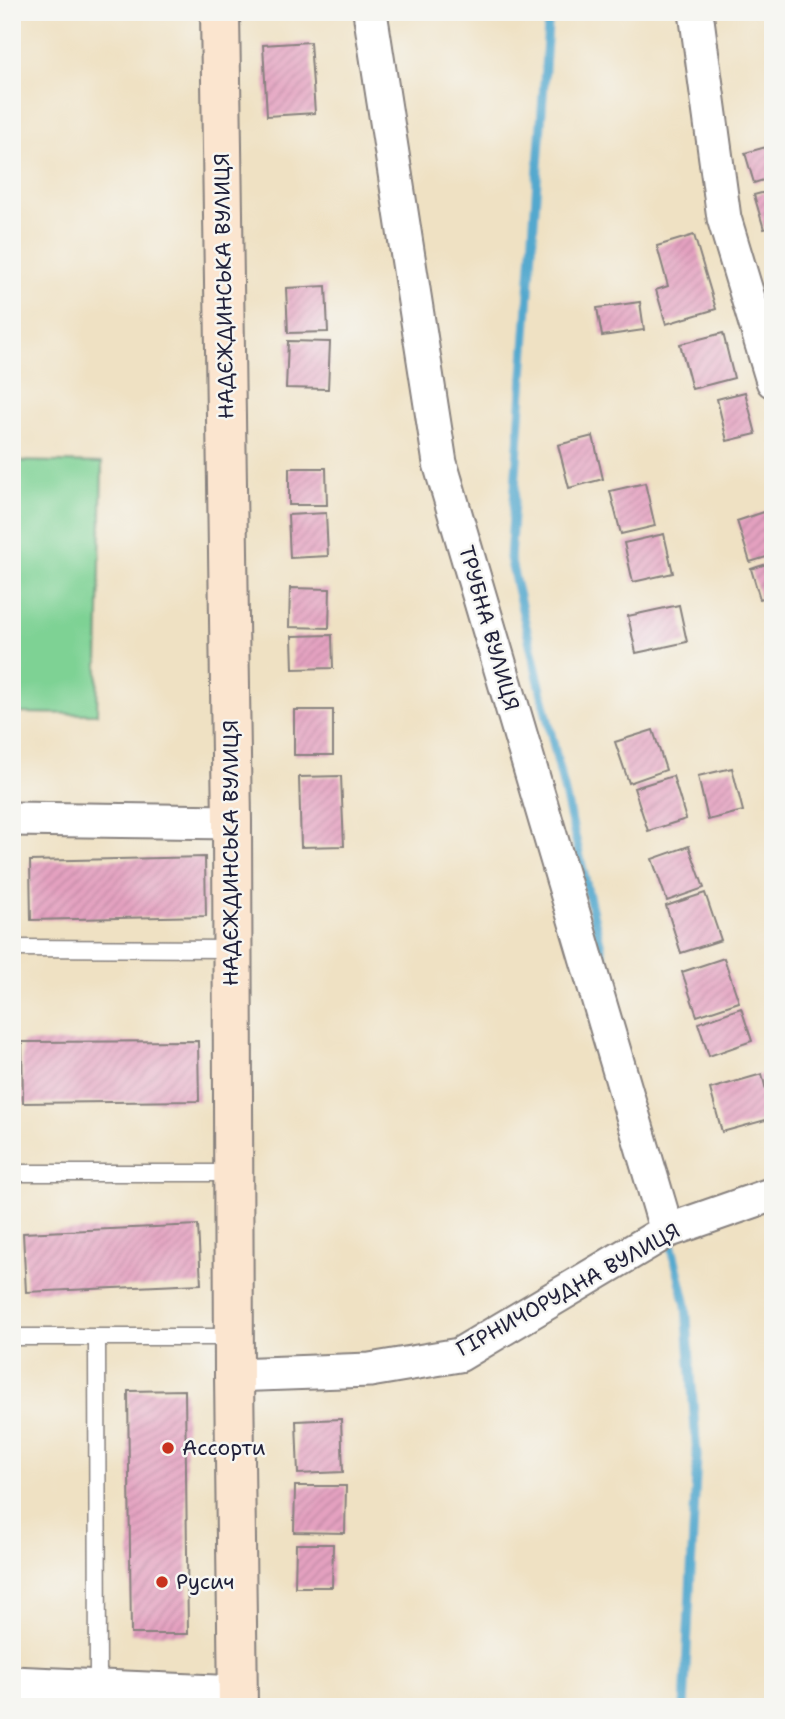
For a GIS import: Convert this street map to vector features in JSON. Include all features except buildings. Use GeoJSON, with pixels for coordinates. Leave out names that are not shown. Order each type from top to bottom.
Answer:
{"type":"FeatureCollection","features":[{"type":"Feature","properties":{"kind":"street","name":"НАДЄЖДИНСЬКА ВУЛИЦЯ"},"geometry":{"type":"LineString","coordinates":[[220,12],[232,822],[238,1700]]}},
{"type":"Feature","properties":{"kind":"street","name":"ТРУБНА ВУЛИЦЯ"},"geometry":{"type":"LineString","coordinates":[[370,12],[440,463],[667,1231]]}},
{"type":"Feature","properties":{"kind":"street"},"geometry":{"type":"LineString","coordinates":[[696,12],[724,218],[773,382]]}},
{"type":"Feature","properties":{"kind":"street"},"geometry":{"type":"LineString","coordinates":[[12,819],[232,822]]}},
{"type":"Feature","properties":{"kind":"street","name":"ГІРНИЧОРУДНА ВУЛИЦЯ"},"geometry":{"type":"LineString","coordinates":[[234,1375],[370,1370],[458,1354],[667,1231],[770,1197]]}},
{"type":"Feature","properties":{"kind":"street"},"geometry":{"type":"LineString","coordinates":[[12,1683],[98,1686],[238,1700]]}},
{"type":"Feature","properties":{"kind":"lane"},"geometry":{"type":"LineString","coordinates":[[12,948],[232,949]]}},
{"type":"Feature","properties":{"kind":"lane"},"geometry":{"type":"LineString","coordinates":[[12,1173],[233,1173]]}},
{"type":"Feature","properties":{"kind":"lane"},"geometry":{"type":"LineString","coordinates":[[12,1337],[234,1337]]}},
{"type":"Feature","properties":{"kind":"lane"},"geometry":{"type":"LineString","coordinates":[[96,1337],[98,1686]]}},
{"type":"Feature","properties":{"kind":"green space"},"geometry":{"type":"Polygon","coordinates":[[[12,461],[102,463],[97,714],[12,713],[12,461]]]}},
{"type":"Feature","properties":{"kind":"waterway"},"geometry":{"type":"LineString","coordinates":[[549,12],[510,558],[607,973]]}},
{"type":"Feature","properties":{"kind":"waterway"},"geometry":{"type":"LineString","coordinates":[[670,1239],[686,1305],[697,1456],[684,1707]]}},
{"type":"Feature","properties":{"kind":"place","name":"Ассорти"},"geometry":{"type":"Point","coordinates":[168,1448]}},
{"type":"Feature","properties":{"kind":"place","name":"Русич"},"geometry":{"type":"Point","coordinates":[162,1582]}}]}
